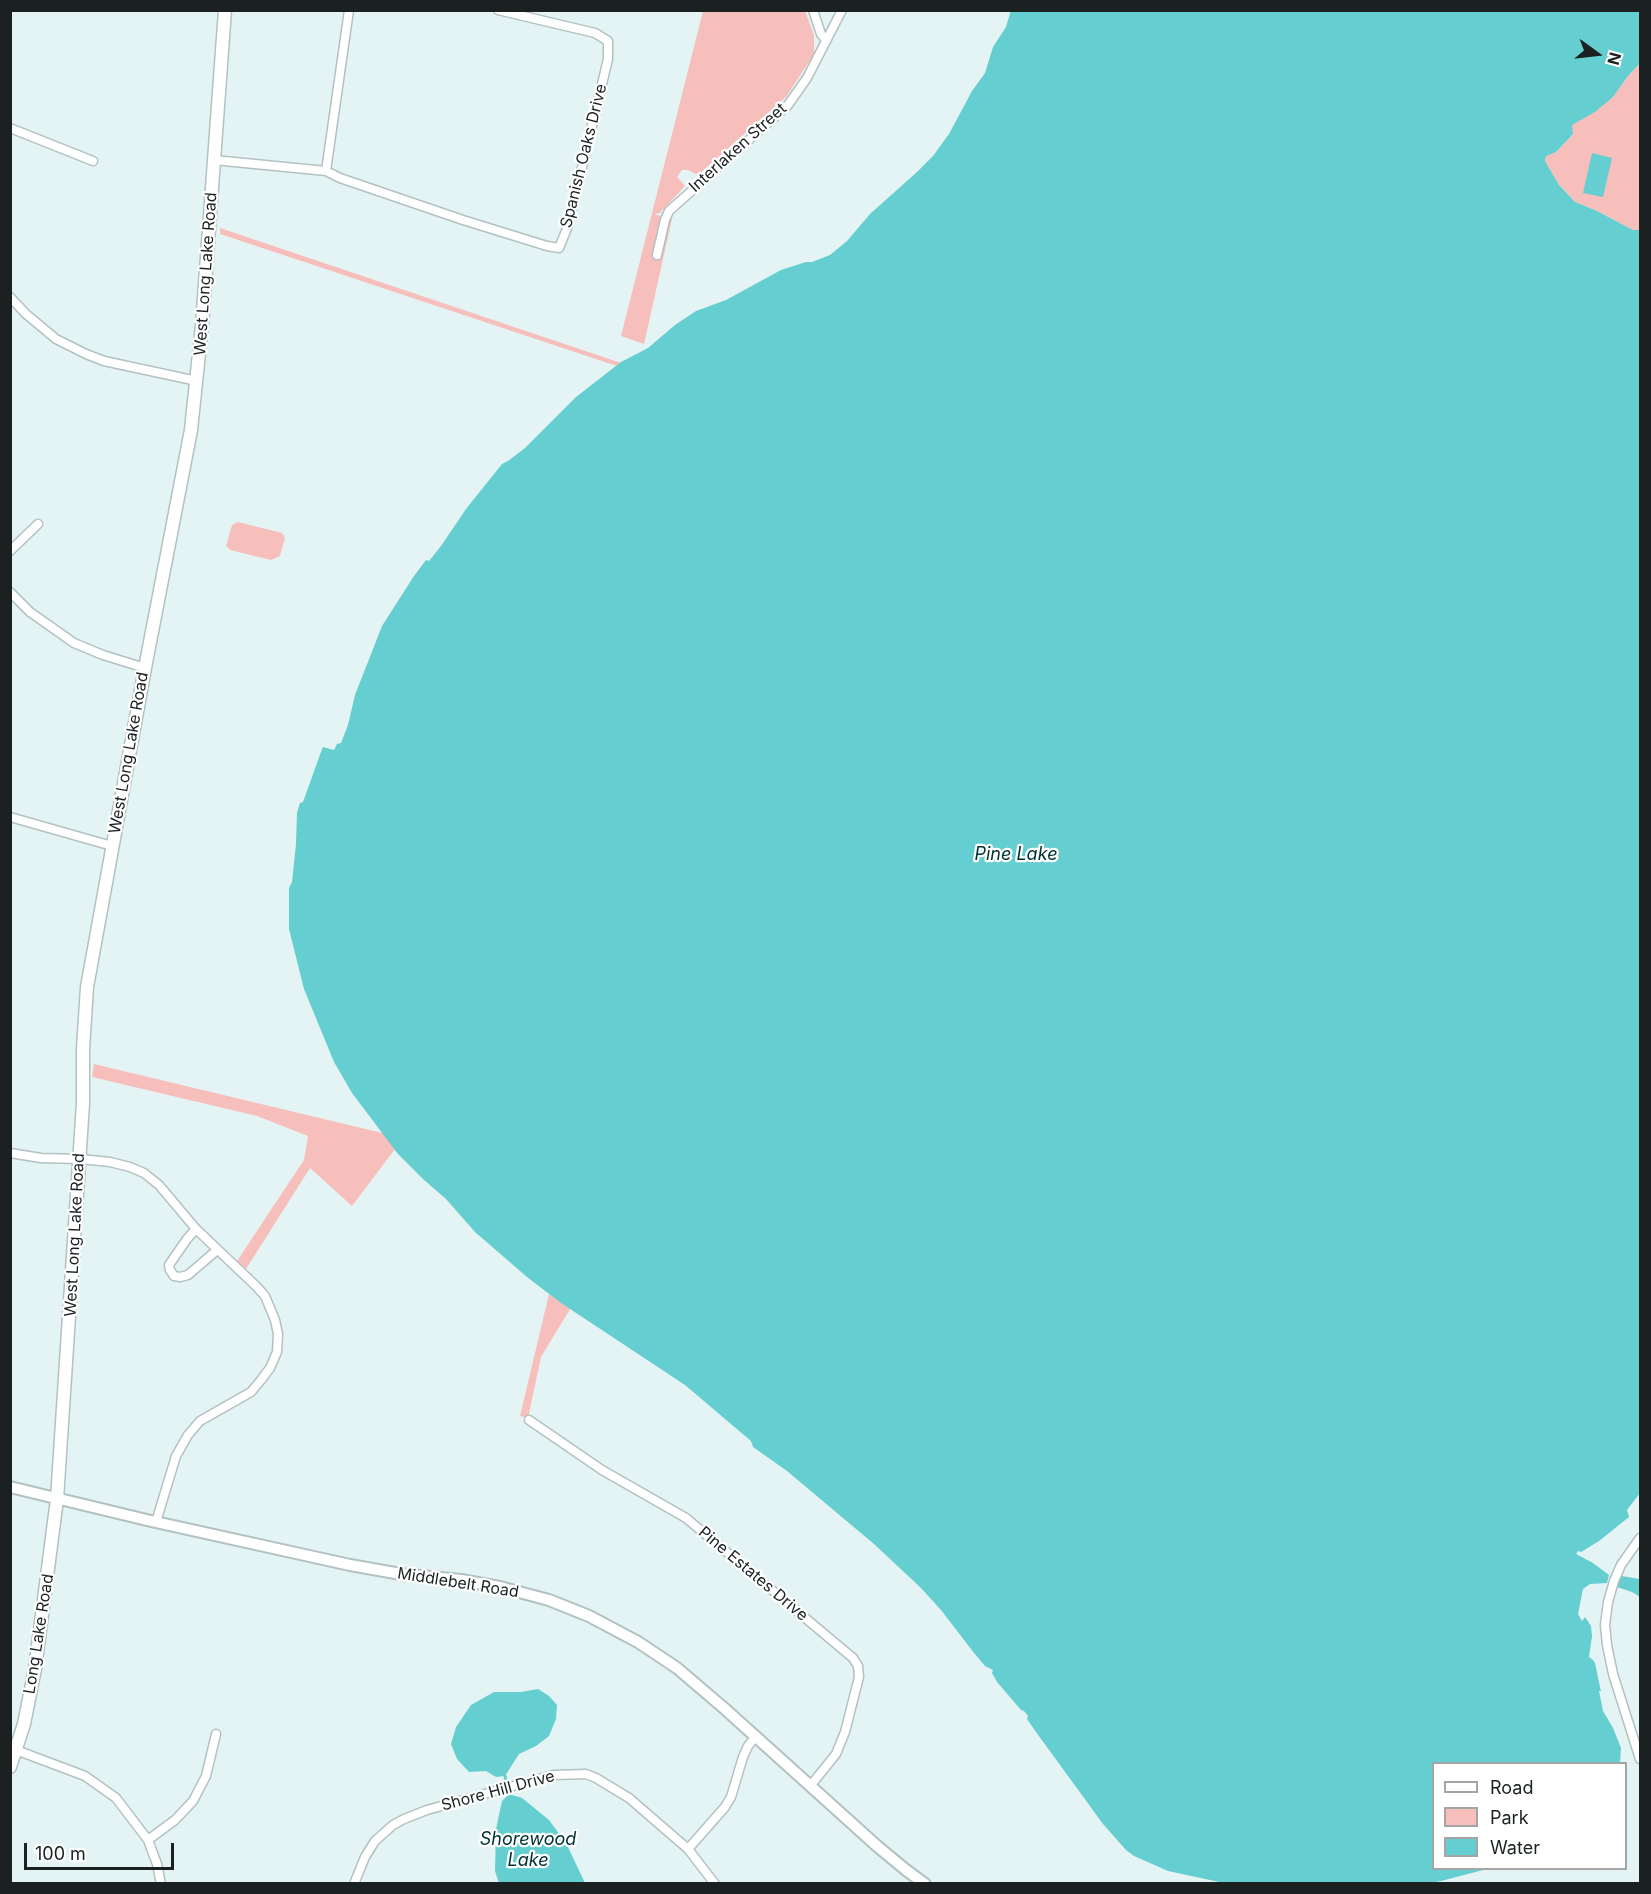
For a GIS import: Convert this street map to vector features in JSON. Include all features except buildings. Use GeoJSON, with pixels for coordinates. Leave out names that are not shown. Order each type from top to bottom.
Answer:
{"type":"FeatureCollection","features":[{"type":"Feature","properties":{"kind":"main road","name":"West Long Lake Road"},"geometry":{"type":"LineString","coordinates":[[57,1498],[80,1159],[87,987],[191,430],[197,381],[225,10]]}},
{"type":"Feature","properties":{"kind":"main road","name":"Long Lake Road"},"geometry":{"type":"LineString","coordinates":[[10,1767],[29,1701],[35,1669],[57,1498]]}},
{"type":"Feature","properties":{"kind":"street"},"geometry":{"type":"LineString","coordinates":[[326,171],[349,10]]}},
{"type":"Feature","properties":{"kind":"street","name":"Spanish Oaks Drive"},"geometry":{"type":"LineString","coordinates":[[214,160],[326,171],[340,178],[462,220],[559,248],[568,226],[608,59],[608,41],[595,33],[498,10]]}},
{"type":"Feature","properties":{"kind":"street"},"geometry":{"type":"LineString","coordinates":[[813,10],[821,34],[826,40]]}},
{"type":"Feature","properties":{"kind":"street","name":"Interlaken Street"},"geometry":{"type":"LineString","coordinates":[[657,255],[669,211],[788,105],[807,78],[842,10]]}},
{"type":"Feature","properties":{"kind":"street"},"geometry":{"type":"LineString","coordinates":[[10,128],[93,161]]}},
{"type":"Feature","properties":{"kind":"street"},"geometry":{"type":"LineString","coordinates":[[10,297],[56,339],[86,354],[104,361],[197,381]]}},
{"type":"Feature","properties":{"kind":"street"},"geometry":{"type":"LineString","coordinates":[[10,551],[38,524]]}},
{"type":"Feature","properties":{"kind":"street"},"geometry":{"type":"LineString","coordinates":[[10,592],[30,612],[74,643],[145,668]]}},
{"type":"Feature","properties":{"kind":"street"},"geometry":{"type":"LineString","coordinates":[[10,817],[112,846]]}},
{"type":"Feature","properties":{"kind":"street"},"geometry":{"type":"LineString","coordinates":[[10,1153],[41,1158],[80,1159],[120,1164],[144,1173],[159,1185],[196,1229],[265,1296],[278,1334],[277,1352],[270,1368],[250,1392],[200,1421],[188,1435],[176,1456],[156,1522]]}},
{"type":"Feature","properties":{"kind":"street"},"geometry":{"type":"LineString","coordinates":[[196,1229],[169,1264],[174,1275],[180,1277],[188,1275],[217,1250]]}},
{"type":"Feature","properties":{"kind":"street","name":"Pine Estates Drive"},"geometry":{"type":"LineString","coordinates":[[529,1420],[602,1470],[686,1518],[853,1658],[858,1666],[859,1677],[845,1732],[836,1754],[811,1785]]}},
{"type":"Feature","properties":{"kind":"street","name":"Middlebelt Road"},"geometry":{"type":"LineString","coordinates":[[10,1487],[350,1565],[401,1574],[477,1582],[518,1591],[549,1600],[605,1624],[654,1652],[691,1680],[883,1851],[925,1884]]}},
{"type":"Feature","properties":{"kind":"street"},"geometry":{"type":"LineString","coordinates":[[1641,1538],[1624,1560],[1614,1581],[1607,1606],[1605,1632],[1613,1674],[1641,1759]]}},
{"type":"Feature","properties":{"kind":"street"},"geometry":{"type":"LineString","coordinates":[[148,1840],[175,1820],[193,1801],[206,1776],[216,1734]]}},
{"type":"Feature","properties":{"kind":"street"},"geometry":{"type":"LineString","coordinates":[[688,1849],[725,1807],[735,1788],[743,1757],[756,1736]]}},
{"type":"Feature","properties":{"kind":"street"},"geometry":{"type":"LineString","coordinates":[[16,1750],[75,1771],[95,1782],[116,1798],[148,1840],[157,1864],[161,1884]]}},
{"type":"Feature","properties":{"kind":"street","name":"Shore Hill Drive"},"geometry":{"type":"LineString","coordinates":[[354,1884],[365,1857],[375,1841],[393,1825],[404,1819],[426,1810],[561,1774],[586,1774],[629,1798],[688,1849],[715,1884]]}},
{"type":"Feature","properties":{"kind":"green space"},"geometry":{"type":"Polygon","coordinates":[[[703,11],[805,11],[814,35],[814,54],[786,97],[698,175],[682,170],[677,177],[685,186],[660,213],[654,214],[672,219],[644,344],[621,336],[703,11]]]}},
{"type":"Feature","properties":{"kind":"green space"},"geometry":{"type":"Polygon","coordinates":[[[1640,63],[1640,233],[1639,230],[1633,230],[1575,202],[1559,185],[1545,161],[1546,155],[1556,152],[1573,134],[1571,125],[1613,97],[1640,63]]]}},
{"type":"Feature","properties":{"kind":"green space"},"geometry":{"type":"Polygon","coordinates":[[[220,228],[627,365],[623,368],[220,234],[220,228]]]}},
{"type":"Feature","properties":{"kind":"green space"},"geometry":{"type":"Polygon","coordinates":[[[238,522],[282,533],[285,538],[280,556],[271,560],[230,550],[226,546],[232,525],[238,522]]]}},
{"type":"Feature","properties":{"kind":"green space"},"geometry":{"type":"Polygon","coordinates":[[[94,1064],[399,1137],[395,1149],[352,1206],[310,1168],[246,1269],[237,1261],[304,1160],[308,1136],[257,1116],[92,1077],[94,1064]]]}},
{"type":"Feature","properties":{"kind":"green space"},"geometry":{"type":"Polygon","coordinates":[[[549,1294],[570,1309],[541,1357],[528,1418],[520,1416],[549,1294]]]}},
{"type":"Feature","properties":{"kind":"water","name":"Pine Lake"},"geometry":{"type":"Polygon","coordinates":[[[1011,10],[1640,11],[1640,63],[1613,97],[1595,112],[1572,125],[1573,134],[1556,152],[1546,156],[1545,161],[1559,185],[1575,202],[1633,230],[1639,230],[1640,233],[1640,1493],[1627,1510],[1629,1517],[1599,1541],[1576,1554],[1609,1575],[1607,1583],[1590,1584],[1583,1589],[1578,1614],[1582,1621],[1585,1617],[1591,1626],[1589,1657],[1595,1663],[1603,1711],[1621,1748],[1620,1762],[1432,1762],[1432,1870],[1483,1870],[1441,1881],[1424,1884],[1224,1883],[1168,1871],[1126,1850],[1103,1824],[1036,1732],[1027,1719],[1028,1716],[997,1682],[992,1673],[993,1670],[985,1666],[921,1588],[874,1544],[787,1471],[753,1447],[751,1441],[685,1385],[561,1303],[527,1277],[475,1232],[446,1199],[398,1154],[352,1093],[334,1062],[304,989],[289,929],[289,888],[292,882],[297,813],[322,749],[323,747],[334,750],[337,744],[341,743],[355,695],[382,626],[414,576],[441,546],[466,509],[502,464],[525,448],[576,397],[621,362],[648,348],[696,311],[726,300],[781,270],[830,255],[847,241],[870,214],[933,156],[949,134],[972,91],[985,73],[993,47],[1006,27],[1011,10]]]}},
{"type":"Feature","properties":{"kind":"water"},"geometry":{"type":"Polygon","coordinates":[[[1592,153],[1612,158],[1603,197],[1583,193],[1592,153]]]}},
{"type":"Feature","properties":{"kind":"water"},"geometry":{"type":"Polygon","coordinates":[[[1621,1576],[1640,1579],[1640,1597],[1617,1587],[1621,1576]]]}},
{"type":"Feature","properties":{"kind":"water"},"geometry":{"type":"Polygon","coordinates":[[[538,1689],[557,1705],[556,1719],[549,1736],[536,1746],[519,1754],[505,1776],[496,1777],[486,1771],[469,1772],[457,1759],[451,1744],[456,1727],[471,1705],[494,1692],[521,1692],[538,1689]]]}},
{"type":"Feature","properties":{"kind":"water","name":"Shorewood Lake"},"geometry":{"type":"Polygon","coordinates":[[[509,1794],[522,1798],[549,1820],[566,1843],[585,1883],[499,1883],[495,1871],[496,1829],[502,1801],[509,1794]]]}},
{"type":"Feature","properties":{"kind":"waterway"},"geometry":{"type":"LineString","coordinates":[[505,1776],[509,1794]]}}]}
